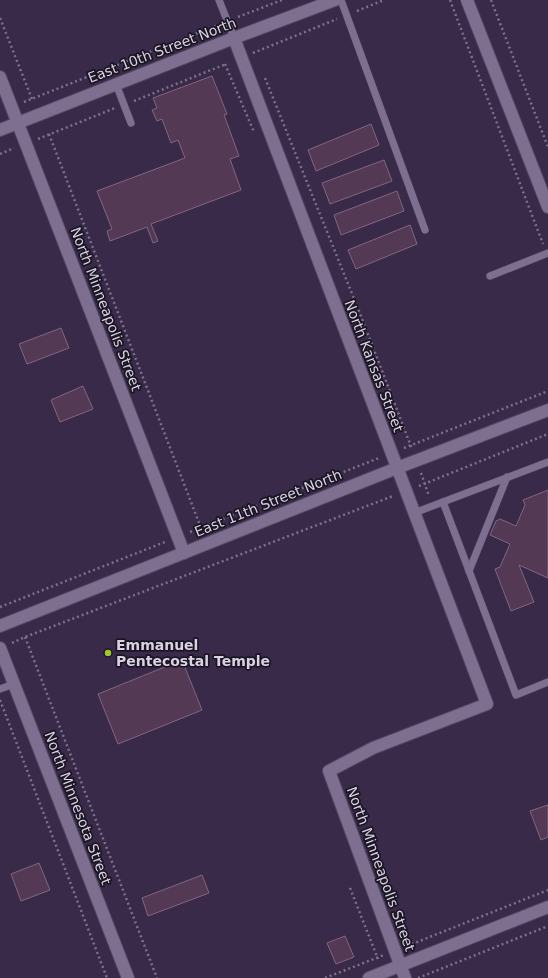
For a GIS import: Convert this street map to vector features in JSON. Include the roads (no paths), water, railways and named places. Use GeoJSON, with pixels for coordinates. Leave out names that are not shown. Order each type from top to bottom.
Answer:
{"type":"FeatureCollection","features":[{"type":"Feature","properties":{"kind":"street","name":"East 10th Street North"},"geometry":{"type":"LineString","coordinates":[[0,130],[335,0]]}},
{"type":"Feature","properties":{"kind":"street"},"geometry":{"type":"LineString","coordinates":[[467,0],[548,207]]}},
{"type":"Feature","properties":{"kind":"street","name":"North Kansas Street"},"geometry":{"type":"LineString","coordinates":[[234,38],[487,704],[373,748],[329,771]]}},
{"type":"Feature","properties":{"kind":"street","name":"North Minneapolis Street"},"geometry":{"type":"LineString","coordinates":[[0,77],[184,553]]}},
{"type":"Feature","properties":{"kind":"street","name":"East 11th Street North"},"geometry":{"type":"LineString","coordinates":[[0,626],[397,468],[548,410]]}},
{"type":"Feature","properties":{"kind":"street","name":"North Minnesota Street"},"geometry":{"type":"LineString","coordinates":[[0,649],[128,978]]}},
{"type":"Feature","properties":{"kind":"street","name":"North Minneapolis Street"},"geometry":{"type":"LineString","coordinates":[[329,771],[405,978]]}},
{"type":"Feature","properties":{"kind":"street"},"geometry":{"type":"LineString","coordinates":[[369,978],[548,906]]}},
{"type":"Feature","properties":{"kind":"lane"},"geometry":{"type":"LineString","coordinates":[[219,0],[234,38]]}},
{"type":"Feature","properties":{"kind":"lane"},"geometry":{"type":"LineString","coordinates":[[341,0],[425,230]]}},
{"type":"Feature","properties":{"kind":"lane"},"geometry":{"type":"LineString","coordinates":[[116,84],[131,123]]}},
{"type":"Feature","properties":{"kind":"lane"},"geometry":{"type":"LineString","coordinates":[[490,276],[547,253]]}},
{"type":"Feature","properties":{"kind":"lane"},"geometry":{"type":"LineString","coordinates":[[414,513],[548,462]]}},
{"type":"Feature","properties":{"kind":"lane"},"geometry":{"type":"LineString","coordinates":[[469,571],[507,477]]}},
{"type":"Feature","properties":{"kind":"lane"},"geometry":{"type":"LineString","coordinates":[[443,502],[516,695],[548,682]]}},
{"type":"Feature","properties":{"kind":"lane"},"geometry":{"type":"LineString","coordinates":[[0,689],[14,684]]}},
{"type":"Feature","properties":{"kind":"place","name":"Emmanuel Pentecostal Temple"},"geometry":{"type":"Point","coordinates":[108,653]}}]}
